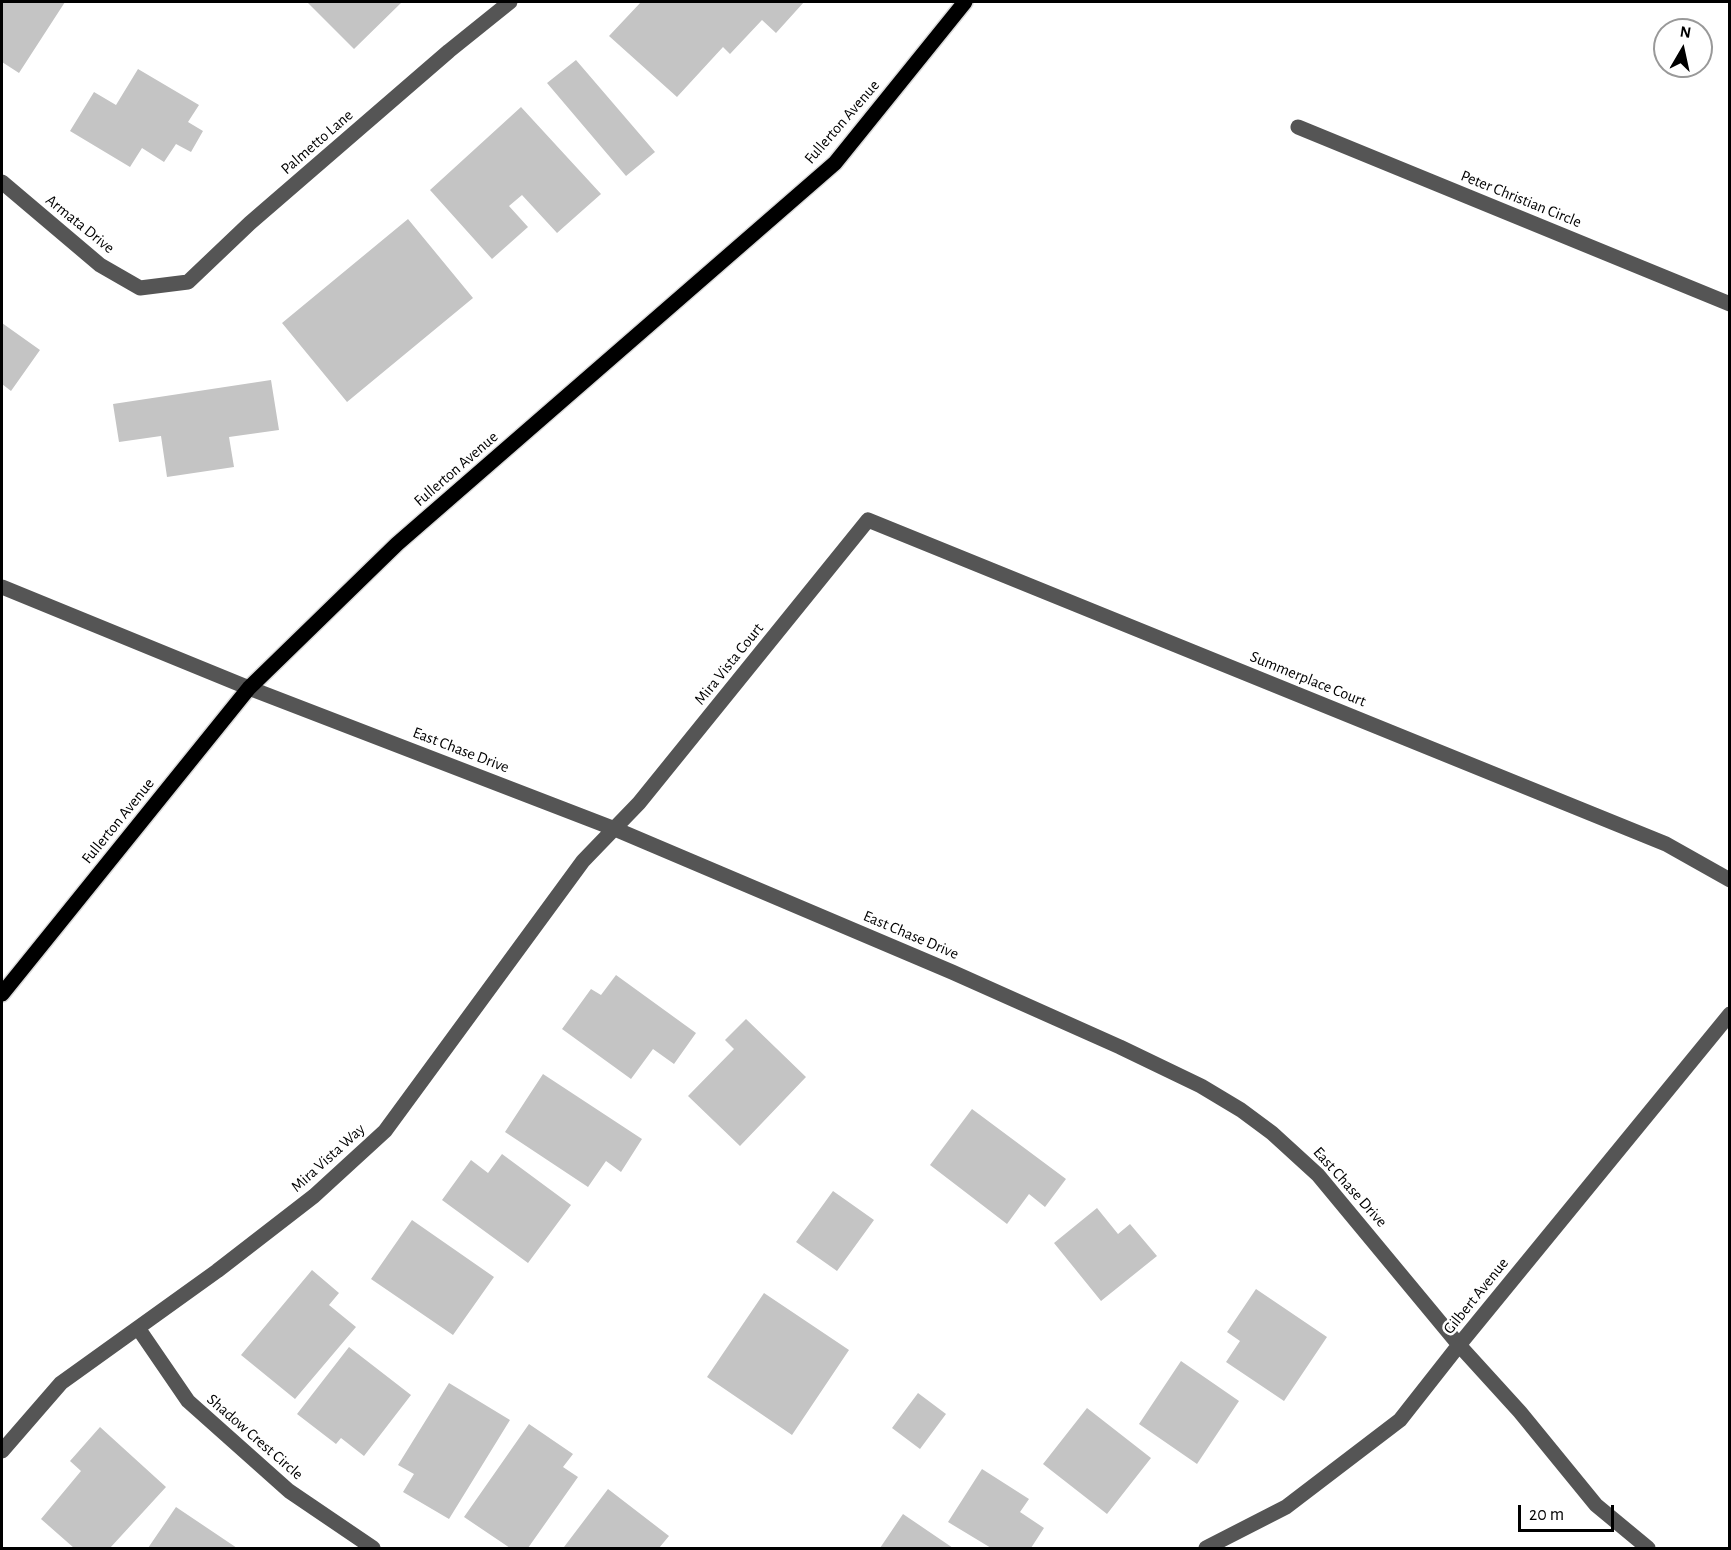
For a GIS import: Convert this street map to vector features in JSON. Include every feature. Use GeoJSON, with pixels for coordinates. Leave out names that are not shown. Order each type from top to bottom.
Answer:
{"type":"FeatureCollection","features":[{"type":"Feature","properties":{"kind":"main road","name":"Fullerton Avenue"},"geometry":{"type":"LineString","coordinates":[[2,994],[249,688],[397,544],[835,163],[965,2]]}},
{"type":"Feature","properties":{"kind":"street","name":"Palmetto Lane"},"geometry":{"type":"LineString","coordinates":[[140,288],[188,282],[440,59],[510,2]]}},
{"type":"Feature","properties":{"kind":"street","name":"Peter Christian Circle"},"geometry":{"type":"LineString","coordinates":[[1298,127],[1730,304]]}},
{"type":"Feature","properties":{"kind":"street","name":"Armata Drive"},"geometry":{"type":"LineString","coordinates":[[2,182],[100,266],[140,288]]}},
{"type":"Feature","properties":{"kind":"street","name":"Mira Vista Court"},"geometry":{"type":"LineString","coordinates":[[615,829],[639,803],[868,520]]}},
{"type":"Feature","properties":{"kind":"street","name":"Summerplace Court"},"geometry":{"type":"LineString","coordinates":[[868,520],[1666,844],[1730,880]]}},
{"type":"Feature","properties":{"kind":"street","name":"East Chase Drive"},"geometry":{"type":"LineString","coordinates":[[2,587],[249,688],[615,829],[952,972],[1202,1086],[1241,1110],[1272,1133],[1318,1175],[1596,1505],[1648,1548]]}},
{"type":"Feature","properties":{"kind":"street","name":"Mira Vista Way"},"geometry":{"type":"LineString","coordinates":[[2,1451],[61,1383],[217,1271],[314,1196],[385,1131],[583,861],[615,829]]}},
{"type":"Feature","properties":{"kind":"street","name":"Gilbert Avenue"},"geometry":{"type":"LineString","coordinates":[[1206,1548],[1286,1507],[1400,1420],[1459,1344],[1730,1014]]}},
{"type":"Feature","properties":{"kind":"street","name":"Shadow Crest Circle"},"geometry":{"type":"LineString","coordinates":[[138,1328],[188,1401],[289,1491],[373,1548]]}},
{"type":"Feature","properties":{"kind":"building"},"geometry":{"type":"Polygon","coordinates":[[[2,2],[65,2],[19,73],[2,62],[2,2]]]}},
{"type":"Feature","properties":{"kind":"building"},"geometry":{"type":"Polygon","coordinates":[[[307,2],[402,2],[354,49],[307,2]]]}},
{"type":"Feature","properties":{"kind":"building"},"geometry":{"type":"Polygon","coordinates":[[[641,2],[804,2],[776,33],[762,20],[730,54],[723,47],[677,97],[609,36],[641,2]]]}},
{"type":"Feature","properties":{"kind":"building"},"geometry":{"type":"Polygon","coordinates":[[[576,60],[655,152],[626,176],[547,83],[576,60]]]}},
{"type":"Feature","properties":{"kind":"building"},"geometry":{"type":"Polygon","coordinates":[[[138,69],[199,105],[188,122],[203,131],[191,152],[176,144],[164,162],[142,148],[130,167],[70,131],[94,92],[116,105],[138,69]]]}},
{"type":"Feature","properties":{"kind":"building"},"geometry":{"type":"Polygon","coordinates":[[[521,107],[601,194],[557,233],[522,195],[509,206],[528,227],[492,259],[430,190],[521,107]]]}},
{"type":"Feature","properties":{"kind":"building"},"geometry":{"type":"Polygon","coordinates":[[[408,219],[473,298],[347,402],[282,323],[408,219]]]}},
{"type":"Feature","properties":{"kind":"building"},"geometry":{"type":"Polygon","coordinates":[[[2,323],[40,350],[11,391],[2,384],[2,323]]]}},
{"type":"Feature","properties":{"kind":"building"},"geometry":{"type":"Polygon","coordinates":[[[271,380],[279,430],[229,437],[234,467],[167,477],[161,436],[119,442],[113,404],[271,380]]]}},
{"type":"Feature","properties":{"kind":"building"},"geometry":{"type":"Polygon","coordinates":[[[616,975],[696,1033],[674,1064],[653,1049],[631,1079],[562,1029],[591,989],[601,995],[616,975]]]}},
{"type":"Feature","properties":{"kind":"building"},"geometry":{"type":"Polygon","coordinates":[[[746,1019],[806,1077],[740,1146],[688,1096],[734,1049],[725,1040],[746,1019]]]}},
{"type":"Feature","properties":{"kind":"building"},"geometry":{"type":"Polygon","coordinates":[[[543,1074],[642,1139],[621,1172],[606,1161],[588,1187],[505,1132],[543,1074]]]}},
{"type":"Feature","properties":{"kind":"building"},"geometry":{"type":"Polygon","coordinates":[[[972,1109],[1066,1179],[1045,1207],[1029,1194],[1007,1224],[930,1165],[972,1109]]]}},
{"type":"Feature","properties":{"kind":"building"},"geometry":{"type":"Polygon","coordinates":[[[502,1154],[571,1205],[528,1263],[442,1200],[471,1160],[488,1173],[502,1154]]]}},
{"type":"Feature","properties":{"kind":"building"},"geometry":{"type":"Polygon","coordinates":[[[833,1191],[874,1220],[837,1271],[796,1242],[833,1191]]]}},
{"type":"Feature","properties":{"kind":"building"},"geometry":{"type":"Polygon","coordinates":[[[1097,1208],[1118,1234],[1130,1224],[1157,1256],[1101,1301],[1054,1243],[1097,1208]]]}},
{"type":"Feature","properties":{"kind":"building"},"geometry":{"type":"Polygon","coordinates":[[[412,1220],[494,1277],[453,1335],[371,1279],[412,1220]]]}},
{"type":"Feature","properties":{"kind":"building"},"geometry":{"type":"Polygon","coordinates":[[[312,1270],[339,1293],[329,1305],[356,1327],[295,1399],[241,1355],[312,1270]]]}},
{"type":"Feature","properties":{"kind":"building"},"geometry":{"type":"Polygon","coordinates":[[[1256,1289],[1327,1337],[1284,1401],[1226,1362],[1240,1341],[1227,1332],[1256,1289]]]}},
{"type":"Feature","properties":{"kind":"building"},"geometry":{"type":"Polygon","coordinates":[[[764,1293],[849,1350],[792,1435],[707,1377],[764,1293]]]}},
{"type":"Feature","properties":{"kind":"building"},"geometry":{"type":"Polygon","coordinates":[[[349,1347],[411,1395],[364,1456],[341,1438],[336,1444],[297,1414],[349,1347]]]}},
{"type":"Feature","properties":{"kind":"building"},"geometry":{"type":"Polygon","coordinates":[[[1181,1361],[1239,1401],[1197,1464],[1139,1424],[1181,1361]]]}},
{"type":"Feature","properties":{"kind":"building"},"geometry":{"type":"Polygon","coordinates":[[[449,1383],[510,1420],[449,1519],[403,1492],[414,1474],[398,1465],[449,1383]]]}},
{"type":"Feature","properties":{"kind":"building"},"geometry":{"type":"Polygon","coordinates":[[[918,1393],[946,1414],[920,1449],[892,1428],[918,1393]]]}},
{"type":"Feature","properties":{"kind":"building"},"geometry":{"type":"Polygon","coordinates":[[[1087,1408],[1151,1458],[1107,1514],[1043,1464],[1087,1408]]]}},
{"type":"Feature","properties":{"kind":"building"},"geometry":{"type":"Polygon","coordinates":[[[529,1424],[573,1454],[563,1467],[578,1477],[528,1548],[510,1548],[464,1517],[529,1424]]]}},
{"type":"Feature","properties":{"kind":"building"},"geometry":{"type":"Polygon","coordinates":[[[100,1427],[166,1487],[110,1548],[74,1548],[41,1519],[81,1471],[70,1461],[100,1427]]]}},
{"type":"Feature","properties":{"kind":"building"},"geometry":{"type":"Polygon","coordinates":[[[982,1469],[1029,1499],[1020,1512],[1044,1528],[1031,1548],[991,1548],[948,1522],[982,1469]]]}},
{"type":"Feature","properties":{"kind":"building"},"geometry":{"type":"Polygon","coordinates":[[[608,1489],[669,1536],[659,1548],[564,1547],[608,1489]]]}},
{"type":"Feature","properties":{"kind":"building"},"geometry":{"type":"Polygon","coordinates":[[[176,1507],[237,1548],[148,1548],[176,1507]]]}},
{"type":"Feature","properties":{"kind":"building"},"geometry":{"type":"Polygon","coordinates":[[[903,1514],[953,1548],[880,1548],[903,1514]]]}}]}
